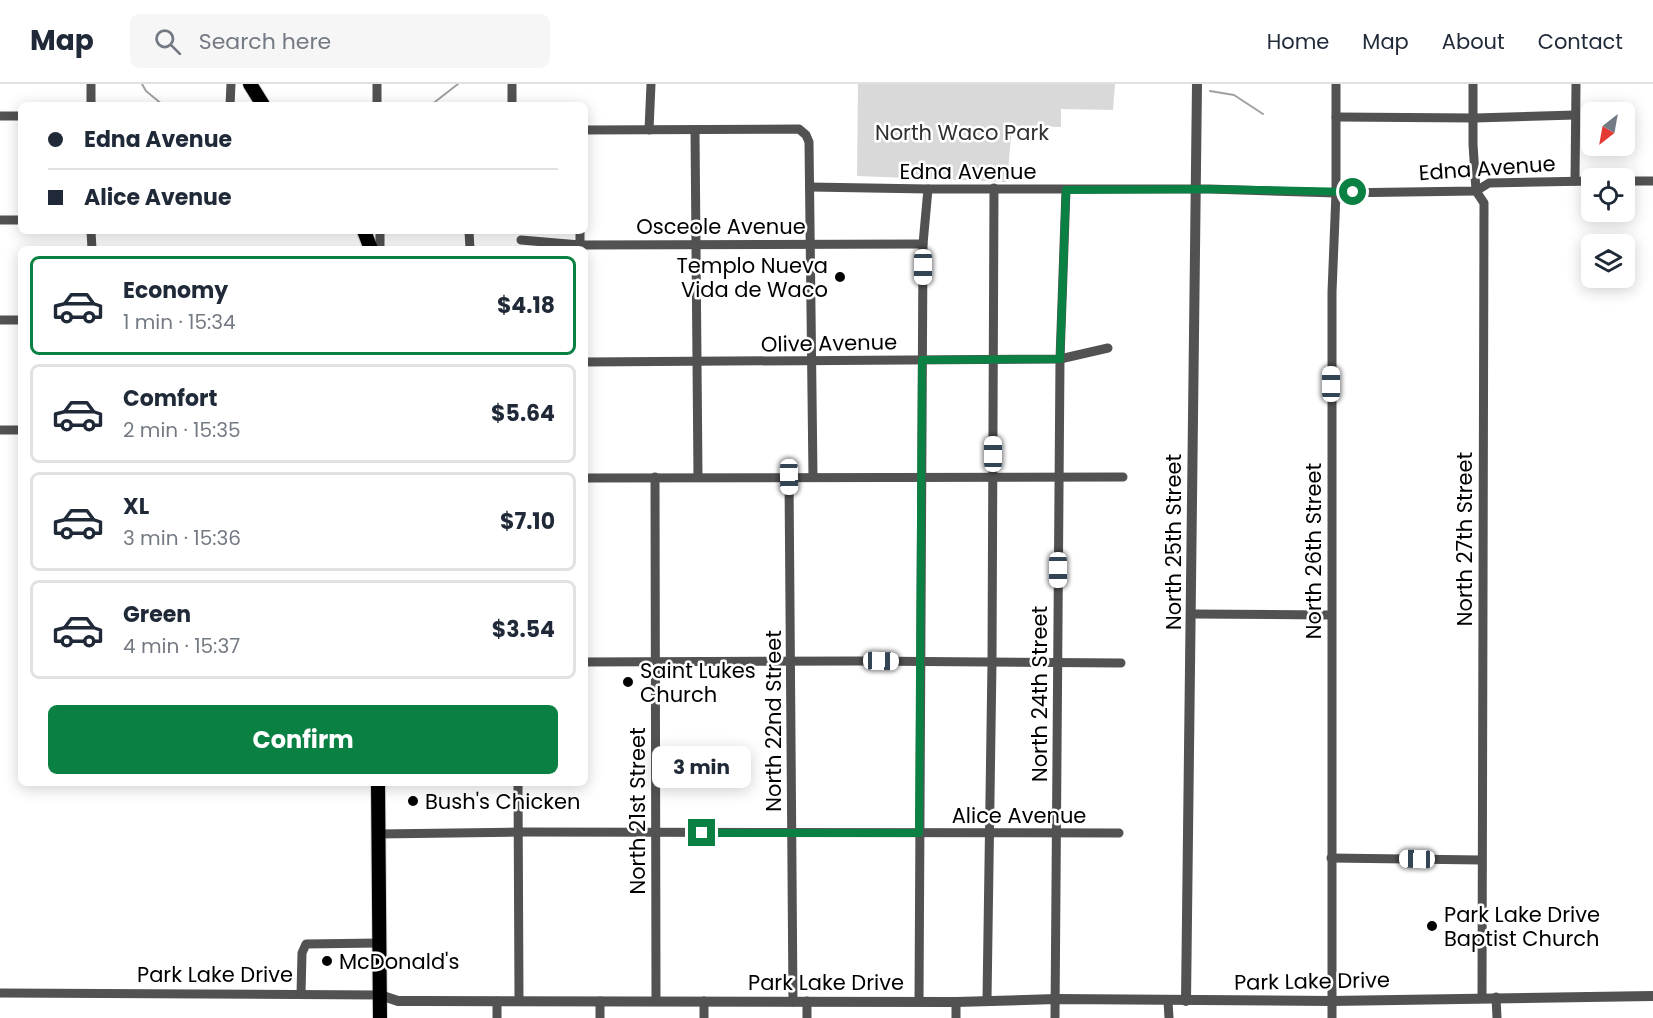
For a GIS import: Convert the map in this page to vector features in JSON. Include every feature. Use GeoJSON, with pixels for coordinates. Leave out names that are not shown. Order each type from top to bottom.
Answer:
{"type":"FeatureCollection","features":[{"type":"Feature","properties":{"kind":"main road"},"geometry":{"type":"LineString","coordinates":[[250,84],[258,102]]}},
{"type":"Feature","properties":{"kind":"main road"},"geometry":{"type":"LineString","coordinates":[[378,786],[380,1018]]}},
{"type":"Feature","properties":{"kind":"street"},"geometry":{"type":"LineString","coordinates":[[91,102],[92,84]]}},
{"type":"Feature","properties":{"kind":"street"},"geometry":{"type":"LineString","coordinates":[[230,102],[231,84]]}},
{"type":"Feature","properties":{"kind":"street"},"geometry":{"type":"LineString","coordinates":[[376,84],[377,102]]}},
{"type":"Feature","properties":{"kind":"street"},"geometry":{"type":"LineString","coordinates":[[512,84],[512,102]]}},
{"type":"Feature","properties":{"kind":"street"},"geometry":{"type":"LineString","coordinates":[[649,130],[651,84]]}},
{"type":"Feature","properties":{"kind":"street","name":"North 25th Street"},"geometry":{"type":"LineString","coordinates":[[1186,1001],[1197,84]]}},
{"type":"Feature","properties":{"kind":"street","name":"North 26th Street"},"geometry":{"type":"LineString","coordinates":[[1332,1018],[1330,615],[1336,84]]}},
{"type":"Feature","properties":{"kind":"street","name":"North 27th Street"},"geometry":{"type":"LineString","coordinates":[[1473,84],[1476,191],[1484,203],[1482,997]]}},
{"type":"Feature","properties":{"kind":"street"},"geometry":{"type":"LineString","coordinates":[[1575,181],[1576,84]]}},
{"type":"Feature","properties":{"kind":"street"},"geometry":{"type":"LineString","coordinates":[[0,116],[18,116]]}},
{"type":"Feature","properties":{"kind":"street"},"geometry":{"type":"LineString","coordinates":[[1336,117],[1575,116]]}},
{"type":"Feature","properties":{"kind":"street"},"geometry":{"type":"LineString","coordinates":[[588,130],[799,129],[806,135],[809,142],[810,187],[813,477]]}},
{"type":"Feature","properties":{"kind":"street"},"geometry":{"type":"LineString","coordinates":[[695,130],[698,477]]}},
{"type":"Feature","properties":{"kind":"street","name":"Edna Avenue"},"geometry":{"type":"LineString","coordinates":[[810,187],[1196,189],[1336,193],[1476,191],[1489,183],[1581,181]]}},
{"type":"Feature","properties":{"kind":"street"},"geometry":{"type":"LineString","coordinates":[[1635,181],[1653,181]]}},
{"type":"Feature","properties":{"kind":"street"},"geometry":{"type":"LineString","coordinates":[[987,1000],[992,662],[994,188]]}},
{"type":"Feature","properties":{"kind":"street"},"geometry":{"type":"LineString","coordinates":[[919,1002],[923,243],[928,189]]}},
{"type":"Feature","properties":{"kind":"street","name":"North 24th Street"},"geometry":{"type":"LineString","coordinates":[[1055,1018],[1060,359],[1066,190]]}},
{"type":"Feature","properties":{"kind":"street"},"geometry":{"type":"LineString","coordinates":[[0,220],[18,220]]}},
{"type":"Feature","properties":{"kind":"street","name":"Osceole Avenue"},"geometry":{"type":"LineString","coordinates":[[520,240],[571,246]]}},
{"type":"Feature","properties":{"kind":"street","name":"Osceole Avenue"},"geometry":{"type":"LineString","coordinates":[[588,247],[923,243]]}},
{"type":"Feature","properties":{"kind":"street"},"geometry":{"type":"LineString","coordinates":[[0,320],[18,320]]}},
{"type":"Feature","properties":{"kind":"street","name":"Olive Avenue"},"geometry":{"type":"LineString","coordinates":[[588,362],[1060,359],[1108,348]]}},
{"type":"Feature","properties":{"kind":"street"},"geometry":{"type":"LineString","coordinates":[[0,430],[18,430]]}},
{"type":"Feature","properties":{"kind":"street","name":"North 21st Street"},"geometry":{"type":"LineString","coordinates":[[655,477],[656,1001]]}},
{"type":"Feature","properties":{"kind":"street","name":"North 22nd Street"},"geometry":{"type":"LineString","coordinates":[[789,477],[793,1002]]}},
{"type":"Feature","properties":{"kind":"street"},"geometry":{"type":"LineString","coordinates":[[588,478],[1123,477]]}},
{"type":"Feature","properties":{"kind":"street"},"geometry":{"type":"LineString","coordinates":[[1192,614],[1330,615]]}},
{"type":"Feature","properties":{"kind":"street"},"geometry":{"type":"LineString","coordinates":[[588,662],[1121,663]]}},
{"type":"Feature","properties":{"kind":"street"},"geometry":{"type":"LineString","coordinates":[[518,786],[519,1001]]}},
{"type":"Feature","properties":{"kind":"street","name":"Alice Avenue"},"geometry":{"type":"LineString","coordinates":[[378,834],[1119,832]]}},
{"type":"Feature","properties":{"kind":"street"},"geometry":{"type":"LineString","coordinates":[[1331,858],[1481,860]]}},
{"type":"Feature","properties":{"kind":"street"},"geometry":{"type":"LineString","coordinates":[[301,994],[302,952],[306,944],[379,943]]}},
{"type":"Feature","properties":{"kind":"street","name":"Park Lake Drive"},"geometry":{"type":"LineString","coordinates":[[0,993],[380,995],[398,1001],[793,1002],[956,1002],[1056,999],[1331,1001],[1653,996]]}},
{"type":"Feature","properties":{"kind":"street"},"geometry":{"type":"LineString","coordinates":[[1496,997],[1497,1018]]}},
{"type":"Feature","properties":{"kind":"street"},"geometry":{"type":"LineString","coordinates":[[497,1001],[497,1018]]}},
{"type":"Feature","properties":{"kind":"street"},"geometry":{"type":"LineString","coordinates":[[600,1001],[600,1018]]}},
{"type":"Feature","properties":{"kind":"street"},"geometry":{"type":"LineString","coordinates":[[704,1001],[704,1018]]}},
{"type":"Feature","properties":{"kind":"street"},"geometry":{"type":"LineString","coordinates":[[807,1001],[807,1018]]}},
{"type":"Feature","properties":{"kind":"street"},"geometry":{"type":"LineString","coordinates":[[1168,1001],[1169,1018]]}},
{"type":"Feature","properties":{"kind":"street"},"geometry":{"type":"LineString","coordinates":[[956,1002],[956,1018]]}},
{"type":"Feature","properties":{"kind":"green space","name":"North Waco Park"},"geometry":{"type":"Polygon","coordinates":[[[858,84],[1115,84],[1113,110],[1061,109],[1061,127],[1012,126],[1007,182],[857,176],[858,84]]]}},
{"type":"Feature","properties":{"kind":"waterway"},"geometry":{"type":"LineString","coordinates":[[142,84],[146,91],[159,102]]}},
{"type":"Feature","properties":{"kind":"waterway"},"geometry":{"type":"LineString","coordinates":[[435,102],[458,84]]}},
{"type":"Feature","properties":{"kind":"waterway"},"geometry":{"type":"LineString","coordinates":[[1210,91],[1234,95],[1263,114]]}},
{"type":"Feature","properties":{"kind":"place","name":"Templo Nueva Vida de Waco"},"geometry":{"type":"Point","coordinates":[840,277]}},
{"type":"Feature","properties":{"kind":"place","name":"Saint Lukes Church"},"geometry":{"type":"Point","coordinates":[628,682]}},
{"type":"Feature","properties":{"kind":"place","name":"Bush's Chicken"},"geometry":{"type":"Point","coordinates":[413,801]}},
{"type":"Feature","properties":{"kind":"place","name":"Park Lake Drive Baptist Church"},"geometry":{"type":"Point","coordinates":[1432,926]}},
{"type":"Feature","properties":{"kind":"place","name":"McDonald's"},"geometry":{"type":"Point","coordinates":[327,961]}},
{"type":"Feature","properties":{"kind":"route"},"geometry":{"type":"LineString","coordinates":[[702,833],[919,833],[922,360],[1060,359],[1066,190],[1209,189],[1353,192]]}}]}
